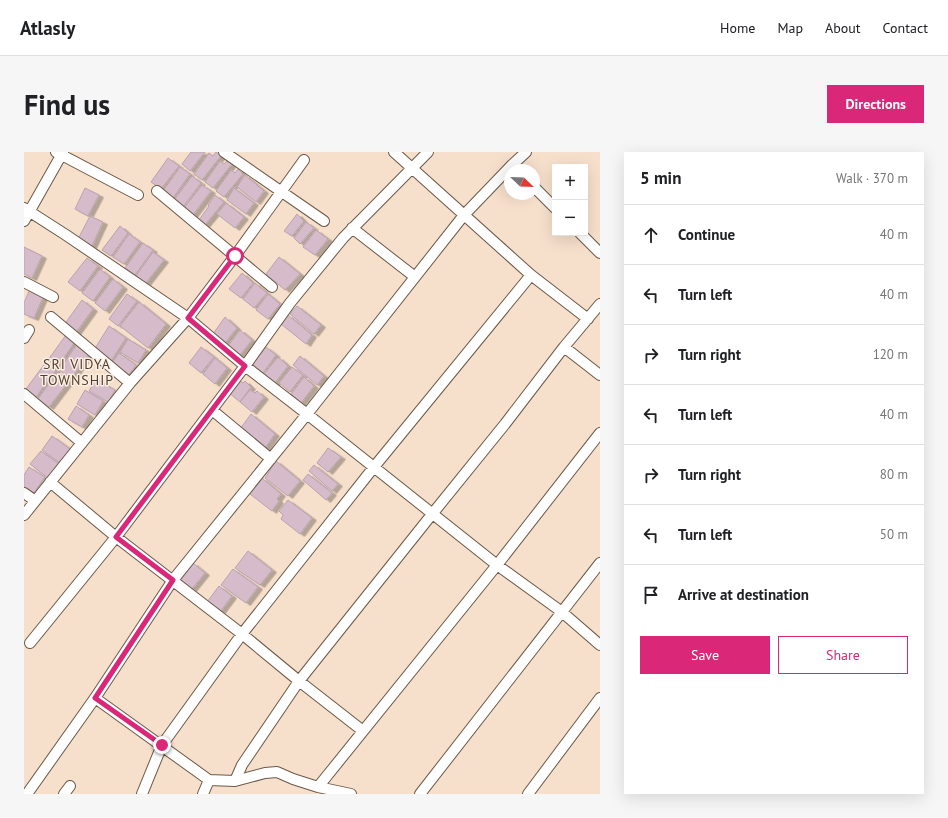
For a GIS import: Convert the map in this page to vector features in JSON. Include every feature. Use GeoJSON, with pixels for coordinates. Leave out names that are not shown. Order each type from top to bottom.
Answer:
{"type":"FeatureCollection","features":[{"type":"Feature","properties":{"kind":"street"},"geometry":{"type":"LineString","coordinates":[[394,152],[531,275],[588,319]]}},
{"type":"Feature","properties":{"kind":"street"},"geometry":{"type":"LineString","coordinates":[[30,643],[116,537],[245,366],[290,303],[352,228],[428,152]]}},
{"type":"Feature","properties":{"kind":"street"},"geometry":{"type":"LineString","coordinates":[[518,164],[526,152]]}},
{"type":"Feature","properties":{"kind":"street"},"geometry":{"type":"LineString","coordinates":[[24,220],[27,210],[60,153],[138,195]]}},
{"type":"Feature","properties":{"kind":"street"},"geometry":{"type":"LineString","coordinates":[[227,153],[324,221]]}},
{"type":"Feature","properties":{"kind":"street"},"geometry":{"type":"LineString","coordinates":[[24,515],[34,500],[130,383],[188,318],[304,160]]}},
{"type":"Feature","properties":{"kind":"street"},"geometry":{"type":"LineString","coordinates":[[27,794],[95,698],[173,580],[307,414],[464,215],[504,178]]}},
{"type":"Feature","properties":{"kind":"street"},"geometry":{"type":"LineString","coordinates":[[157,191],[272,287]]}},
{"type":"Feature","properties":{"kind":"street"},"geometry":{"type":"LineString","coordinates":[[540,193],[552,205]]}},
{"type":"Feature","properties":{"kind":"street"},"geometry":{"type":"LineString","coordinates":[[27,210],[188,318],[245,366],[497,565],[562,612],[600,644]]}},
{"type":"Feature","properties":{"kind":"street"},"geometry":{"type":"LineString","coordinates":[[352,228],[415,277]]}},
{"type":"Feature","properties":{"kind":"street"},"geometry":{"type":"LineString","coordinates":[[583,236],[600,253]]}},
{"type":"Feature","properties":{"kind":"street"},"geometry":{"type":"LineString","coordinates":[[142,794],[162,745],[242,634],[374,467],[531,275]]}},
{"type":"Feature","properties":{"kind":"street"},"geometry":{"type":"LineString","coordinates":[[24,282],[53,297]]}},
{"type":"Feature","properties":{"kind":"street"},"geometry":{"type":"LineString","coordinates":[[235,781],[242,765],[299,681],[432,513],[505,424],[564,347],[600,304]]}},
{"type":"Feature","properties":{"kind":"street"},"geometry":{"type":"LineString","coordinates":[[51,317],[130,383]]}},
{"type":"Feature","properties":{"kind":"street"},"geometry":{"type":"LineString","coordinates":[[564,347],[600,375]]}},
{"type":"Feature","properties":{"kind":"street"},"geometry":{"type":"LineString","coordinates":[[24,394],[82,443]]}},
{"type":"Feature","properties":{"kind":"street"},"geometry":{"type":"LineString","coordinates":[[212,410],[271,459]]}},
{"type":"Feature","properties":{"kind":"street"},"geometry":{"type":"LineString","coordinates":[[316,791],[497,565],[600,433]]}},
{"type":"Feature","properties":{"kind":"street"},"geometry":{"type":"LineString","coordinates":[[50,482],[116,537],[242,634],[363,731]]}},
{"type":"Feature","properties":{"kind":"street"},"geometry":{"type":"LineString","coordinates":[[24,493],[34,500]]}},
{"type":"Feature","properties":{"kind":"street"},"geometry":{"type":"LineString","coordinates":[[420,794],[600,563]]}},
{"type":"Feature","properties":{"kind":"street"},"geometry":{"type":"LineString","coordinates":[[95,698],[210,780],[235,781],[265,773],[277,772],[307,784],[316,791],[351,794]]}},
{"type":"Feature","properties":{"kind":"street"},"geometry":{"type":"LineString","coordinates":[[528,794],[600,698]]}},
{"type":"Feature","properties":{"kind":"street"},"geometry":{"type":"LineString","coordinates":[[203,794],[210,780]]}},
{"type":"Feature","properties":{"kind":"building"},"geometry":{"type":"Polygon","coordinates":[[[191,152],[205,152],[190,171],[182,164],[191,152]]]}},
{"type":"Feature","properties":{"kind":"building"},"geometry":{"type":"Polygon","coordinates":[[[216,152],[221,156],[202,180],[194,174],[209,153],[213,156],[216,152]]]}},
{"type":"Feature","properties":{"kind":"building"},"geometry":{"type":"Polygon","coordinates":[[[168,158],[179,166],[161,189],[151,182],[168,158]]]}},
{"type":"Feature","properties":{"kind":"building"},"geometry":{"type":"Polygon","coordinates":[[[220,161],[224,164],[227,161],[232,164],[213,188],[205,182],[220,161]]]}},
{"type":"Feature","properties":{"kind":"building"},"geometry":{"type":"Polygon","coordinates":[[[180,167],[190,174],[173,198],[163,191],[180,167]]]}},
{"type":"Feature","properties":{"kind":"building"},"geometry":{"type":"Polygon","coordinates":[[[238,169],[243,174],[224,197],[216,191],[231,170],[235,173],[238,169]]]}},
{"type":"Feature","properties":{"kind":"building"},"geometry":{"type":"Polygon","coordinates":[[[245,175],[264,191],[256,202],[237,187],[245,175]]]}},
{"type":"Feature","properties":{"kind":"building"},"geometry":{"type":"Polygon","coordinates":[[[192,176],[201,183],[183,207],[174,200],[192,176]]]}},
{"type":"Feature","properties":{"kind":"building"},"geometry":{"type":"Polygon","coordinates":[[[202,185],[211,191],[193,215],[184,208],[202,185]]]}},
{"type":"Feature","properties":{"kind":"building"},"geometry":{"type":"Polygon","coordinates":[[[85,188],[99,195],[88,216],[75,209],[85,188]]]}},
{"type":"Feature","properties":{"kind":"building"},"geometry":{"type":"Polygon","coordinates":[[[234,188],[254,203],[246,214],[227,200],[234,188]]]}},
{"type":"Feature","properties":{"kind":"building"},"geometry":{"type":"Polygon","coordinates":[[[215,195],[224,202],[205,225],[199,220],[215,195]]]}},
{"type":"Feature","properties":{"kind":"building"},"geometry":{"type":"Polygon","coordinates":[[[226,203],[244,217],[235,228],[217,214],[226,203]]]}},
{"type":"Feature","properties":{"kind":"building"},"geometry":{"type":"Polygon","coordinates":[[[297,214],[304,221],[292,236],[284,231],[297,214]]]}},
{"type":"Feature","properties":{"kind":"building"},"geometry":{"type":"Polygon","coordinates":[[[90,216],[103,222],[92,246],[78,239],[90,216]]]}},
{"type":"Feature","properties":{"kind":"building"},"geometry":{"type":"Polygon","coordinates":[[[306,222],[314,228],[300,244],[294,238],[306,222]]]}},
{"type":"Feature","properties":{"kind":"building"},"geometry":{"type":"Polygon","coordinates":[[[120,226],[128,233],[111,256],[102,250],[120,226]]]}},
{"type":"Feature","properties":{"kind":"building"},"geometry":{"type":"Polygon","coordinates":[[[316,230],[328,239],[315,255],[303,247],[316,230]]]}},
{"type":"Feature","properties":{"kind":"building"},"geometry":{"type":"Polygon","coordinates":[[[129,234],[140,242],[124,264],[113,257],[129,234]]]}},
{"type":"Feature","properties":{"kind":"building"},"geometry":{"type":"Polygon","coordinates":[[[143,243],[153,250],[135,275],[125,268],[143,243]]]}},
{"type":"Feature","properties":{"kind":"building"},"geometry":{"type":"Polygon","coordinates":[[[24,247],[42,256],[32,278],[24,274],[24,247]]]}},
{"type":"Feature","properties":{"kind":"building"},"geometry":{"type":"Polygon","coordinates":[[[153,252],[164,260],[146,283],[136,276],[153,252]]]}},
{"type":"Feature","properties":{"kind":"building"},"geometry":{"type":"Polygon","coordinates":[[[279,257],[300,274],[285,290],[266,274],[279,257]]]}},
{"type":"Feature","properties":{"kind":"building"},"geometry":{"type":"Polygon","coordinates":[[[87,258],[98,266],[80,291],[68,282],[87,258]]]}},
{"type":"Feature","properties":{"kind":"building"},"geometry":{"type":"Polygon","coordinates":[[[100,269],[110,277],[93,301],[82,293],[100,269]]]}},
{"type":"Feature","properties":{"kind":"building"},"geometry":{"type":"Polygon","coordinates":[[[242,273],[253,283],[241,298],[229,289],[242,273]]]}},
{"type":"Feature","properties":{"kind":"building"},"geometry":{"type":"Polygon","coordinates":[[[113,279],[123,287],[105,311],[95,303],[113,279]]]}},
{"type":"Feature","properties":{"kind":"building"},"geometry":{"type":"Polygon","coordinates":[[[255,283],[267,293],[254,308],[243,299],[255,283]]]}},
{"type":"Feature","properties":{"kind":"building"},"geometry":{"type":"Polygon","coordinates":[[[30,289],[44,295],[34,318],[24,314],[24,303],[30,289]]]}},
{"type":"Feature","properties":{"kind":"building"},"geometry":{"type":"Polygon","coordinates":[[[127,294],[137,301],[118,326],[109,319],[127,294]]]}},
{"type":"Feature","properties":{"kind":"building"},"geometry":{"type":"Polygon","coordinates":[[[268,294],[280,304],[268,319],[256,310],[268,294]]]}},
{"type":"Feature","properties":{"kind":"building"},"geometry":{"type":"Polygon","coordinates":[[[82,300],[93,309],[75,334],[64,325],[82,300]]]}},
{"type":"Feature","properties":{"kind":"building"},"geometry":{"type":"Polygon","coordinates":[[[139,302],[166,324],[148,348],[120,326],[139,302]]]}},
{"type":"Feature","properties":{"kind":"building"},"geometry":{"type":"Polygon","coordinates":[[[297,306],[321,325],[314,334],[290,314],[297,306]]]}},
{"type":"Feature","properties":{"kind":"building"},"geometry":{"type":"Polygon","coordinates":[[[288,315],[312,335],[306,344],[281,324],[288,315]]]}},
{"type":"Feature","properties":{"kind":"building"},"geometry":{"type":"Polygon","coordinates":[[[225,317],[237,328],[225,343],[213,334],[225,317]]]}},
{"type":"Feature","properties":{"kind":"building"},"geometry":{"type":"Polygon","coordinates":[[[109,326],[126,338],[111,361],[94,350],[109,326]]]}},
{"type":"Feature","properties":{"kind":"building"},"geometry":{"type":"Polygon","coordinates":[[[240,330],[252,340],[240,355],[228,346],[240,330]]]}},
{"type":"Feature","properties":{"kind":"building"},"geometry":{"type":"Polygon","coordinates":[[[66,335],[75,342],[57,367],[48,360],[66,335]]]}},
{"type":"Feature","properties":{"kind":"building"},"geometry":{"type":"Polygon","coordinates":[[[128,339],[146,350],[138,363],[120,352],[128,339]]]}},
{"type":"Feature","properties":{"kind":"building"},"geometry":{"type":"Polygon","coordinates":[[[78,343],[90,352],[71,379],[59,370],[78,343]]]}},
{"type":"Feature","properties":{"kind":"building"},"geometry":{"type":"Polygon","coordinates":[[[201,347],[214,357],[201,373],[189,363],[201,347]]]}},
{"type":"Feature","properties":{"kind":"building"},"geometry":{"type":"Polygon","coordinates":[[[266,347],[276,355],[263,373],[252,364],[266,347]]]}},
{"type":"Feature","properties":{"kind":"building"},"geometry":{"type":"Polygon","coordinates":[[[119,353],[136,365],[127,377],[110,366],[119,353]]]}},
{"type":"Feature","properties":{"kind":"building"},"geometry":{"type":"Polygon","coordinates":[[[300,356],[324,376],[317,385],[293,365],[300,356]]]}},
{"type":"Feature","properties":{"kind":"building"},"geometry":{"type":"Polygon","coordinates":[[[278,357],[288,366],[275,383],[264,374],[278,357]]]}},
{"type":"Feature","properties":{"kind":"building"},"geometry":{"type":"Polygon","coordinates":[[[215,358],[227,368],[215,384],[203,374],[215,358]]]}},
{"type":"Feature","properties":{"kind":"building"},"geometry":{"type":"Polygon","coordinates":[[[46,362],[56,370],[36,397],[26,389],[46,362]]]}},
{"type":"Feature","properties":{"kind":"building"},"geometry":{"type":"Polygon","coordinates":[[[292,367],[303,375],[290,392],[279,383],[292,367]]]}},
{"type":"Feature","properties":{"kind":"building"},"geometry":{"type":"Polygon","coordinates":[[[57,372],[69,381],[49,407],[38,399],[57,372]]]}},
{"type":"Feature","properties":{"kind":"building"},"geometry":{"type":"Polygon","coordinates":[[[304,377],[314,386],[301,403],[291,394],[304,377]]]}},
{"type":"Feature","properties":{"kind":"building"},"geometry":{"type":"Polygon","coordinates":[[[96,379],[115,390],[108,402],[89,391],[96,379]]]}},
{"type":"Feature","properties":{"kind":"building"},"geometry":{"type":"Polygon","coordinates":[[[238,380],[243,383],[245,381],[251,387],[240,402],[228,392],[238,380]]]}},
{"type":"Feature","properties":{"kind":"building"},"geometry":{"type":"Polygon","coordinates":[[[85,390],[103,401],[95,415],[77,404],[85,390]]]}},
{"type":"Feature","properties":{"kind":"building"},"geometry":{"type":"Polygon","coordinates":[[[250,390],[255,393],[257,391],[264,397],[252,412],[240,402],[250,390]]]}},
{"type":"Feature","properties":{"kind":"building"},"geometry":{"type":"Polygon","coordinates":[[[76,406],[89,415],[82,427],[68,419],[76,406]]]}},
{"type":"Feature","properties":{"kind":"building"},"geometry":{"type":"Polygon","coordinates":[[[251,414],[275,434],[265,448],[240,429],[251,414]]]}},
{"type":"Feature","properties":{"kind":"building"},"geometry":{"type":"Polygon","coordinates":[[[52,436],[70,449],[60,463],[42,450],[52,436]]]}},
{"type":"Feature","properties":{"kind":"building"},"geometry":{"type":"Polygon","coordinates":[[[328,448],[341,457],[328,472],[317,463],[328,448]]]}},
{"type":"Feature","properties":{"kind":"building"},"geometry":{"type":"Polygon","coordinates":[[[41,451],[59,464],[48,478],[30,464],[41,451]]]}},
{"type":"Feature","properties":{"kind":"building"},"geometry":{"type":"Polygon","coordinates":[[[276,461],[300,481],[288,496],[265,478],[276,461]]]}},
{"type":"Feature","properties":{"kind":"building"},"geometry":{"type":"Polygon","coordinates":[[[314,465],[338,484],[332,491],[309,471],[314,465]]]}},
{"type":"Feature","properties":{"kind":"building"},"geometry":{"type":"Polygon","coordinates":[[[29,467],[45,477],[33,494],[24,487],[24,475],[29,467]]]}},
{"type":"Feature","properties":{"kind":"building"},"geometry":{"type":"Polygon","coordinates":[[[308,474],[332,493],[326,500],[303,480],[308,474]]]}},
{"type":"Feature","properties":{"kind":"building"},"geometry":{"type":"Polygon","coordinates":[[[262,478],[281,494],[277,499],[279,501],[272,511],[250,494],[262,478]]]}},
{"type":"Feature","properties":{"kind":"building"},"geometry":{"type":"Polygon","coordinates":[[[288,500],[312,518],[300,534],[281,519],[283,515],[279,511],[288,500]]]}},
{"type":"Feature","properties":{"kind":"building"},"geometry":{"type":"Polygon","coordinates":[[[248,551],[272,570],[260,585],[235,568],[248,551]]]}},
{"type":"Feature","properties":{"kind":"building"},"geometry":{"type":"Polygon","coordinates":[[[193,563],[205,573],[192,589],[181,580],[193,563]]]}},
{"type":"Feature","properties":{"kind":"building"},"geometry":{"type":"Polygon","coordinates":[[[233,569],[258,587],[246,603],[221,585],[233,569]]]}},
{"type":"Feature","properties":{"kind":"building"},"geometry":{"type":"Polygon","coordinates":[[[219,586],[232,596],[220,612],[207,602],[219,586]]]}},
{"type":"Feature","properties":{"kind":"district","name":"SRI VIDYA TOWNSHIP"},"geometry":{"type":"Point","coordinates":[77,372]}},
{"type":"Feature","properties":{"kind":"route"},"geometry":{"type":"LineString","coordinates":[[162,745],[95,698],[173,580],[116,537],[245,366],[188,318],[235,256]]}}]}
